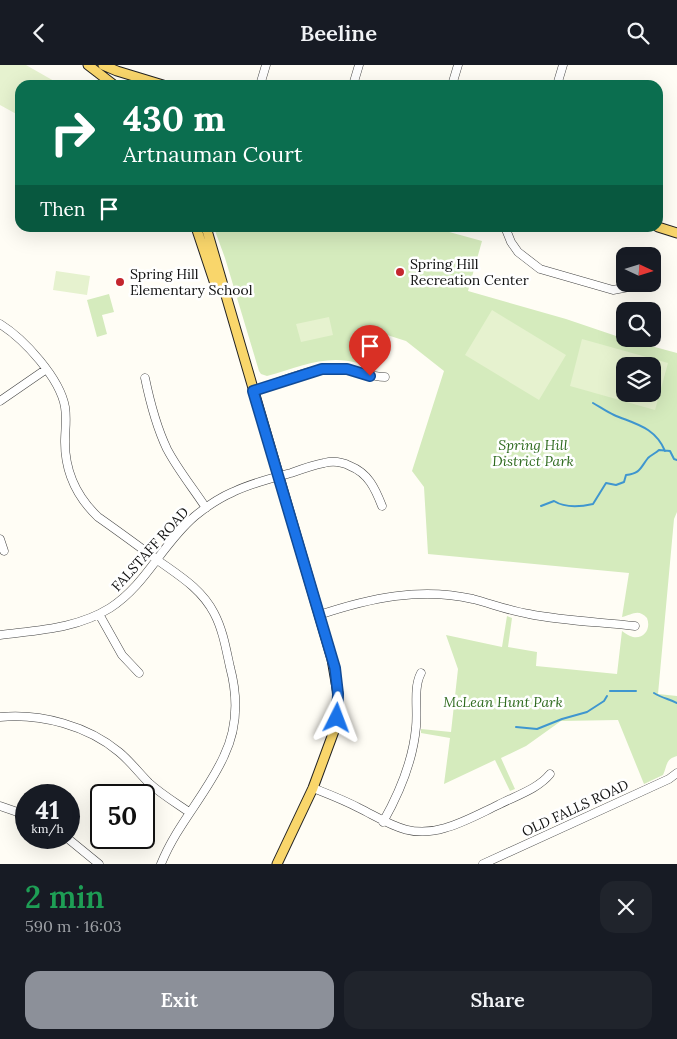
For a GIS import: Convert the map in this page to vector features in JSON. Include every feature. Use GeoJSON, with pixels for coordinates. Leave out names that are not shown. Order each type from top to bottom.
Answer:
{"type":"FeatureCollection","features":[{"type":"Feature","properties":{"kind":"main road"},"geometry":{"type":"LineString","coordinates":[[88,65],[108,80]]}},
{"type":"Feature","properties":{"kind":"main road"},"geometry":{"type":"LineString","coordinates":[[98,65],[113,80]]}},
{"type":"Feature","properties":{"kind":"main road"},"geometry":{"type":"LineString","coordinates":[[103,65],[147,80]]}},
{"type":"Feature","properties":{"kind":"main road"},"geometry":{"type":"LineString","coordinates":[[663,229],[677,233]]}},
{"type":"Feature","properties":{"kind":"main road"},"geometry":{"type":"LineString","coordinates":[[198,232],[214,281],[223,291]]}},
{"type":"Feature","properties":{"kind":"main road"},"geometry":{"type":"LineString","coordinates":[[207,232],[223,291],[335,668],[337,681],[338,707],[334,731],[313,788],[277,864]]}},
{"type":"Feature","properties":{"kind":"street"},"geometry":{"type":"LineString","coordinates":[[262,80],[266,65]]}},
{"type":"Feature","properties":{"kind":"street"},"geometry":{"type":"LineString","coordinates":[[354,80],[358,65]]}},
{"type":"Feature","properties":{"kind":"street"},"geometry":{"type":"LineString","coordinates":[[454,80],[458,65]]}},
{"type":"Feature","properties":{"kind":"street"},"geometry":{"type":"LineString","coordinates":[[558,80],[563,65]]}},
{"type":"Feature","properties":{"kind":"street"},"geometry":{"type":"LineString","coordinates":[[508,232],[518,253],[540,269],[616,290]]}},
{"type":"Feature","properties":{"kind":"street"},"geometry":{"type":"LineString","coordinates":[[0,324],[28,346],[58,388],[65,405],[65,453],[70,474],[79,494],[98,517],[192,585],[207,602],[222,634],[235,688],[235,723],[223,759],[173,838],[161,864]]}},
{"type":"Feature","properties":{"kind":"street"},"geometry":{"type":"LineString","coordinates":[[253,391],[332,368],[347,369],[370,376],[385,377]]}},
{"type":"Feature","properties":{"kind":"street"},"geometry":{"type":"LineString","coordinates":[[0,401],[45,369]]}},
{"type":"Feature","properties":{"kind":"street"},"geometry":{"type":"LineString","coordinates":[[145,378],[152,411],[163,441],[180,470],[206,507]]}},
{"type":"Feature","properties":{"kind":"street","name":"FALSTAFF ROAD"},"geometry":{"type":"LineString","coordinates":[[0,635],[57,628],[84,621],[99,614],[132,591],[184,527],[206,507],[232,492],[279,476],[324,463],[348,465],[362,472],[368,478],[382,506]]}},
{"type":"Feature","properties":{"kind":"street"},"geometry":{"type":"LineString","coordinates":[[0,539],[4,551]]}},
{"type":"Feature","properties":{"kind":"street"},"geometry":{"type":"LineString","coordinates":[[319,615],[374,599],[424,594],[473,599],[513,611],[544,617],[635,626]]}},
{"type":"Feature","properties":{"kind":"street"},"geometry":{"type":"LineString","coordinates":[[99,614],[122,655],[140,673]]}},
{"type":"Feature","properties":{"kind":"street"},"geometry":{"type":"LineString","coordinates":[[383,822],[400,789],[411,757],[417,725],[417,683],[421,673]]}},
{"type":"Feature","properties":{"kind":"street"},"geometry":{"type":"LineString","coordinates":[[0,717],[16,716],[56,721],[94,736],[120,752],[159,792],[189,812]]}},
{"type":"Feature","properties":{"kind":"street","name":"OLD FALLS ROAD"},"geometry":{"type":"LineString","coordinates":[[482,864],[669,779],[677,773]]}},
{"type":"Feature","properties":{"kind":"street"},"geometry":{"type":"LineString","coordinates":[[313,788],[351,804],[383,822],[415,832],[445,828],[540,784],[550,774]]}},
{"type":"Feature","properties":{"kind":"street"},"geometry":{"type":"LineString","coordinates":[[0,806],[15,811]]}},
{"type":"Feature","properties":{"kind":"street"},"geometry":{"type":"LineString","coordinates":[[80,848],[99,864]]}},
{"type":"Feature","properties":{"kind":"green space"},"geometry":{"type":"Polygon","coordinates":[[[0,65],[26,65],[52,80],[15,80],[15,113],[0,105],[0,65]]]}},
{"type":"Feature","properties":{"kind":"green space","name":"Spring Hill District Park"},"geometry":{"type":"Polygon","coordinates":[[[215,232],[449,232],[482,241],[468,291],[566,319],[616,336],[616,347],[655,347],[677,353],[677,512],[674,519],[658,694],[677,696],[677,756],[668,761],[663,775],[644,784],[618,720],[561,721],[526,746],[501,758],[515,789],[510,791],[495,760],[444,784],[450,738],[421,733],[421,729],[451,732],[458,669],[446,635],[502,647],[507,616],[512,618],[508,647],[537,652],[536,666],[617,674],[622,631],[632,637],[637,637],[644,635],[648,625],[647,618],[641,613],[622,617],[629,573],[428,554],[424,487],[412,471],[444,371],[406,341],[368,329],[358,363],[335,360],[324,361],[267,376],[261,374],[215,232]]]}},
{"type":"Feature","properties":{"kind":"green space"},"geometry":{"type":"Polygon","coordinates":[[[56,271],[90,276],[87,295],[53,290],[56,271]]]}},
{"type":"Feature","properties":{"kind":"green space"},"geometry":{"type":"Polygon","coordinates":[[[109,294],[114,312],[102,315],[107,334],[97,337],[87,300],[109,294]]]}},
{"type":"Feature","properties":{"kind":"green space"},"geometry":{"type":"Polygon","coordinates":[[[492,310],[566,355],[539,400],[465,355],[492,310]]]}},
{"type":"Feature","properties":{"kind":"green space"},"geometry":{"type":"Polygon","coordinates":[[[329,317],[333,335],[301,342],[296,324],[329,317]]]}},
{"type":"Feature","properties":{"kind":"green space"},"geometry":{"type":"Polygon","coordinates":[[[582,339],[646,357],[616,357],[616,399],[570,386],[582,339]]]}},
{"type":"Feature","properties":{"kind":"green space"},"geometry":{"type":"Polygon","coordinates":[[[661,361],[668,363],[661,388],[661,361]]]}},
{"type":"Feature","properties":{"kind":"green space"},"geometry":{"type":"Polygon","coordinates":[[[627,402],[657,402],[655,410],[627,402]]]}},
{"type":"Feature","properties":{"kind":"waterway"},"geometry":{"type":"LineString","coordinates":[[593,403],[611,414],[644,427],[656,437],[665,451]]}},
{"type":"Feature","properties":{"kind":"waterway"},"geometry":{"type":"LineString","coordinates":[[541,506],[554,501],[563,505],[573,506],[593,504],[606,483],[616,485],[624,482],[626,475],[637,471],[648,458],[659,450],[670,451],[674,459],[677,460]]}},
{"type":"Feature","properties":{"kind":"waterway"},"geometry":{"type":"LineString","coordinates":[[610,691],[636,691]]}},
{"type":"Feature","properties":{"kind":"waterway"},"geometry":{"type":"LineString","coordinates":[[654,693],[677,703]]}},
{"type":"Feature","properties":{"kind":"waterway"},"geometry":{"type":"LineString","coordinates":[[516,727],[537,729],[587,712],[604,701],[607,696]]}},
{"type":"Feature","properties":{"kind":"place","name":"Spring Hill Recreation Center"},"geometry":{"type":"Point","coordinates":[400,272]}},
{"type":"Feature","properties":{"kind":"place","name":"Spring Hill Elementary School"},"geometry":{"type":"Point","coordinates":[120,282]}},
{"type":"Feature","properties":{"kind":"route"},"geometry":{"type":"LineString","coordinates":[[337,718],[338,694],[335,668],[253,391],[322,369],[347,369],[370,376]]}},
{"type":"Feature","properties":{"kind":"park label","name":"McLean Hunt Park"},"geometry":{"type":"Point","coordinates":[503,702]}}]}
